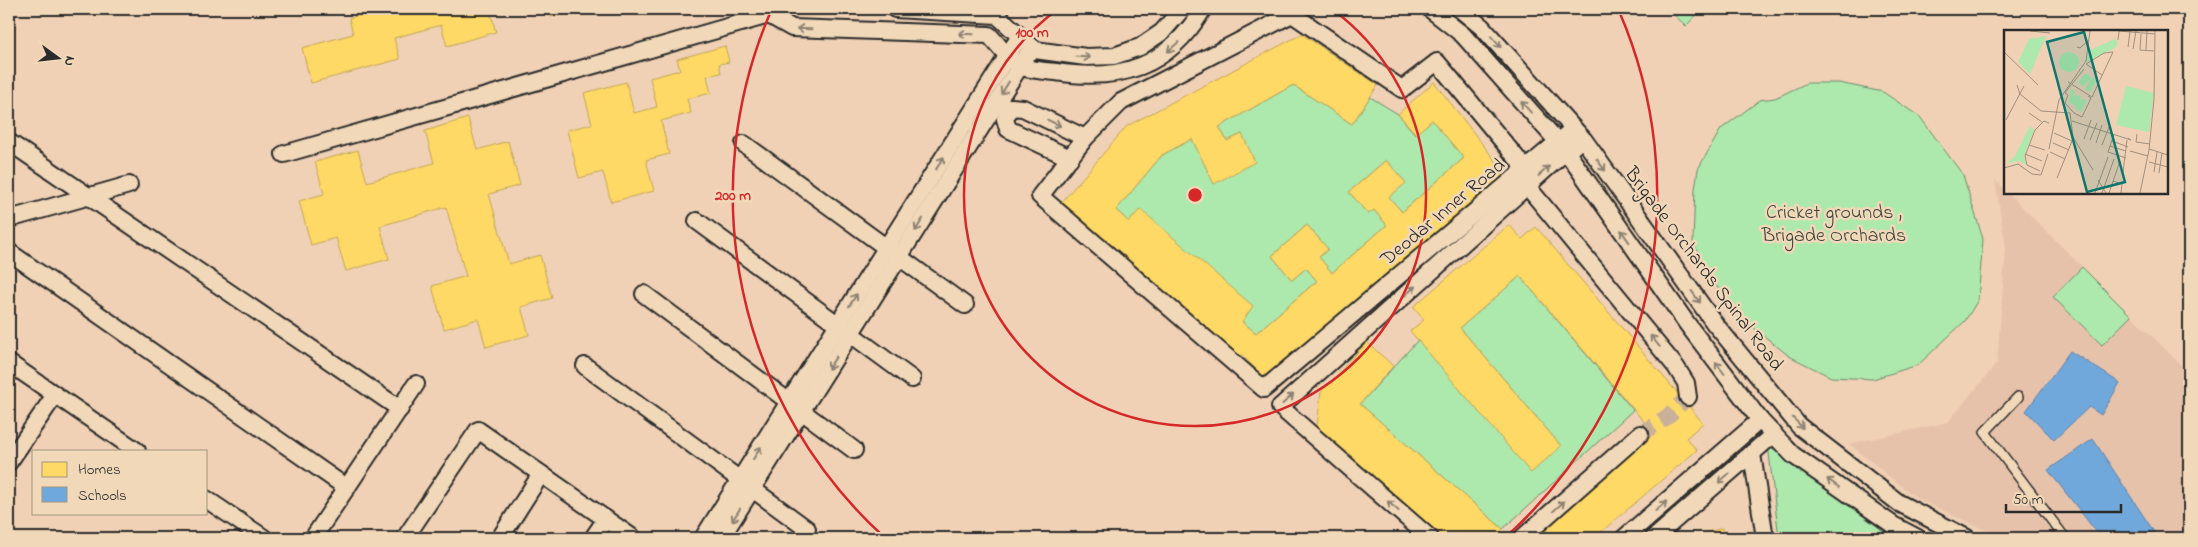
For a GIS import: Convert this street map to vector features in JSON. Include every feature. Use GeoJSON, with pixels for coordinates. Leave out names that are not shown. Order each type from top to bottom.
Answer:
{"type":"FeatureCollection","features":[{"type":"Feature","properties":{"kind":"street"},"geometry":{"type":"LineString","coordinates":[[284,154],[769,15],[784,9]]}},
{"type":"Feature","properties":{"kind":"street"},"geometry":{"type":"LineString","coordinates":[[895,9],[997,15],[1035,50],[1072,56],[1100,57],[1114,56],[1133,50],[1152,40],[1162,32],[1182,9]]}},
{"type":"Feature","properties":{"kind":"street"},"geometry":{"type":"LineString","coordinates":[[769,15],[792,28],[989,35],[1013,60],[1085,76],[1117,74],[1132,70],[1162,56],[1187,33],[1203,9]]}},
{"type":"Feature","properties":{"kind":"street"},"geometry":{"type":"LineString","coordinates":[[1430,9],[1463,36],[1561,146],[1688,325],[1760,420],[1794,455],[1893,525],[1918,538]]}},
{"type":"Feature","properties":{"kind":"street","name":"Brigade Orchards Spinal Road"},"geometry":{"type":"LineString","coordinates":[[1460,9],[1482,27],[1578,135],[1714,324],[1799,426],[1899,503],[1967,538]]}},
{"type":"Feature","properties":{"kind":"street","name":"Deodar Inner Road"},"geometry":{"type":"LineString","coordinates":[[1292,14],[1402,89],[1437,62],[1525,168],[1264,389],[1040,196],[1070,158],[1085,138],[1121,102],[1292,14]]}},
{"type":"Feature","properties":{"kind":"street"},"geometry":{"type":"LineString","coordinates":[[703,538],[746,484],[1026,42]]}},
{"type":"Feature","properties":{"kind":"street"},"geometry":{"type":"LineString","coordinates":[[1070,158],[1008,129],[1005,119],[1011,107],[1023,108],[1085,138]]}},
{"type":"Feature","properties":{"kind":"street"},"geometry":{"type":"LineString","coordinates":[[1525,168],[1578,135]]}},
{"type":"Feature","properties":{"kind":"street"},"geometry":{"type":"LineString","coordinates":[[9,142],[400,409]]}},
{"type":"Feature","properties":{"kind":"street"},"geometry":{"type":"LineString","coordinates":[[744,144],[965,305]]}},
{"type":"Feature","properties":{"kind":"street"},"geometry":{"type":"LineString","coordinates":[[1430,538],[1280,407],[1527,186],[1561,146]]}},
{"type":"Feature","properties":{"kind":"street"},"geometry":{"type":"LineString","coordinates":[[9,219],[129,185]]}},
{"type":"Feature","properties":{"kind":"street"},"geometry":{"type":"LineString","coordinates":[[1527,186],[1676,367],[1686,383],[1688,397]]}},
{"type":"Feature","properties":{"kind":"street"},"geometry":{"type":"LineString","coordinates":[[697,221],[912,379]]}},
{"type":"Feature","properties":{"kind":"street"},"geometry":{"type":"LineString","coordinates":[[9,252],[347,488]]}},
{"type":"Feature","properties":{"kind":"street"},"geometry":{"type":"LineString","coordinates":[[644,294],[854,450]]}},
{"type":"Feature","properties":{"kind":"street"},"geometry":{"type":"LineString","coordinates":[[9,363],[136,450]]}},
{"type":"Feature","properties":{"kind":"street"},"geometry":{"type":"LineString","coordinates":[[585,366],[807,529]]}},
{"type":"Feature","properties":{"kind":"street"},"geometry":{"type":"LineString","coordinates":[[313,538],[416,384]]}},
{"type":"Feature","properties":{"kind":"street"},"geometry":{"type":"LineString","coordinates":[[9,462],[55,395]]}},
{"type":"Feature","properties":{"kind":"street"},"geometry":{"type":"LineString","coordinates":[[1624,538],[1760,420]]}},
{"type":"Feature","properties":{"kind":"street"},"geometry":{"type":"LineString","coordinates":[[405,538],[478,430],[633,538]]}},
{"type":"Feature","properties":{"kind":"street"},"geometry":{"type":"LineString","coordinates":[[1522,538],[1640,434]]}},
{"type":"Feature","properties":{"kind":"street"},"geometry":{"type":"LineString","coordinates":[[1654,538],[1774,434]]}},
{"type":"Feature","properties":{"kind":"street"},"geometry":{"type":"LineString","coordinates":[[1752,454],[1765,538]]}},
{"type":"Feature","properties":{"kind":"street"},"geometry":{"type":"LineString","coordinates":[[500,538],[541,474]]}},
{"type":"Feature","properties":{"kind":"street"},"geometry":{"type":"LineString","coordinates":[[1861,503],[1874,483]]}},
{"type":"Feature","properties":{"kind":"street"},"geometry":{"type":"LineString","coordinates":[[722,538],[746,484]]}},
{"type":"Feature","properties":{"kind":"street"},"geometry":{"type":"LineString","coordinates":[[208,500],[264,538]]}},
{"type":"Feature","properties":{"kind":"street"},"geometry":{"type":"LineString","coordinates":[[594,538],[606,520]]}},
{"type":"Feature","properties":{"kind":"lane"},"geometry":{"type":"LineString","coordinates":[[2018,397],[1985,432],[2065,538]]}},
{"type":"Feature","properties":{"kind":"shaded area"},"geometry":{"type":"Polygon","coordinates":[[[1995,180],[2004,189],[2004,194],[2009,194],[2189,373],[2189,538],[2002,538],[1918,499],[1849,444],[1948,422],[1997,363],[2006,248],[1995,180]]]}},
{"type":"Feature","properties":{"kind":"green space"},"geometry":{"type":"Polygon","coordinates":[[[1668,9],[1702,9],[1686,26],[1668,9]]]}},
{"type":"Feature","properties":{"kind":"green space","name":"Cricket grounds , Brigade Orchards"},"geometry":{"type":"Polygon","coordinates":[[[1807,83],[1839,83],[1883,92],[1920,117],[1963,175],[1983,239],[1978,300],[1965,321],[1918,365],[1873,379],[1831,377],[1789,356],[1743,319],[1710,278],[1693,242],[1695,189],[1698,169],[1721,129],[1760,100],[1775,98],[1807,83]]]}},
{"type":"Feature","properties":{"kind":"green space"},"geometry":{"type":"Polygon","coordinates":[[[1293,85],[1352,124],[1370,97],[1398,114],[1415,134],[1432,120],[1464,158],[1402,212],[1389,197],[1405,182],[1386,160],[1349,192],[1368,214],[1374,210],[1387,225],[1332,273],[1319,257],[1328,249],[1307,225],[1272,256],[1292,280],[1306,268],[1317,281],[1256,333],[1242,322],[1140,210],[1129,222],[1116,210],[1162,155],[1192,139],[1214,183],[1242,134],[1227,141],[1219,127],[1293,85]]]}},
{"type":"Feature","properties":{"kind":"green space"},"geometry":{"type":"Polygon","coordinates":[[[2082,267],[2131,316],[2102,345],[2053,297],[2082,267]]]}},
{"type":"Feature","properties":{"kind":"green space"},"geometry":{"type":"Polygon","coordinates":[[[1520,276],[1633,410],[1503,529],[1360,404],[1418,340],[1531,472],[1561,446],[1460,328],[1520,276]]]}},
{"type":"Feature","properties":{"kind":"green space"},"geometry":{"type":"Polygon","coordinates":[[[1768,445],[1893,538],[1779,538],[1768,445]]]}},
{"type":"Feature","properties":{"kind":"building: Homes"},"geometry":{"type":"Polygon","coordinates":[[[384,9],[500,9],[490,11],[496,32],[447,46],[441,25],[394,38],[400,59],[311,83],[302,48],[353,34],[349,18],[384,9]]]}},
{"type":"Feature","properties":{"kind":"building: Homes"},"geometry":{"type":"Polygon","coordinates":[[[549,9],[582,9],[551,17],[549,9]]]}},
{"type":"Feature","properties":{"kind":"building: Homes"},"geometry":{"type":"Polygon","coordinates":[[[1302,34],[1378,85],[1352,124],[1293,85],[1219,127],[1227,141],[1242,134],[1255,162],[1214,184],[1192,139],[1162,155],[1116,210],[1129,222],[1140,209],[1253,306],[1242,322],[1256,333],[1317,281],[1306,268],[1292,280],[1272,256],[1307,225],[1328,249],[1319,257],[1332,273],[1387,225],[1374,210],[1368,214],[1349,192],[1386,160],[1406,183],[1389,197],[1402,212],[1464,158],[1432,120],[1416,134],[1398,114],[1434,82],[1508,177],[1264,378],[1242,355],[1239,357],[1061,203],[1127,126],[1302,34]]]}},
{"type":"Feature","properties":{"kind":"building: Homes"},"geometry":{"type":"Polygon","coordinates":[[[725,46],[729,62],[719,64],[721,73],[707,76],[711,93],[687,99],[691,113],[661,121],[669,154],[646,160],[654,191],[611,202],[603,172],[579,178],[567,130],[592,124],[584,93],[626,82],[634,113],[657,107],[650,78],[680,70],[677,59],[725,46]]]}},
{"type":"Feature","properties":{"kind":"building: Homes"},"geometry":{"type":"Polygon","coordinates":[[[468,118],[477,150],[508,141],[520,185],[489,194],[509,264],[540,255],[552,298],[521,307],[529,335],[486,347],[478,319],[444,329],[432,286],[466,276],[446,207],[380,226],[389,259],[346,271],[336,238],[311,245],[299,201],[324,194],[315,162],[358,150],[367,182],[434,163],[425,131],[468,118]]]}},
{"type":"Feature","properties":{"kind":"building: Homes"},"geometry":{"type":"Polygon","coordinates":[[[1509,225],[1522,239],[1536,227],[1703,423],[1686,438],[1697,450],[1594,538],[1530,538],[1653,432],[1520,276],[1460,328],[1561,446],[1531,473],[1410,331],[1424,320],[1413,307],[1509,225]]]}},
{"type":"Feature","properties":{"kind":"building: Homes"},"geometry":{"type":"Polygon","coordinates":[[[1367,342],[1393,366],[1360,404],[1503,529],[1494,538],[1443,538],[1317,427],[1321,392],[1367,342]]]}},
{"type":"Feature","properties":{"kind":"building: Homes"},"geometry":{"type":"Polygon","coordinates":[[[1722,528],[1726,538],[1707,538],[1705,533],[1722,528]]]}},
{"type":"Feature","properties":{"kind":"building: Homes"},"geometry":{"type":"Polygon","coordinates":[[[1672,530],[1680,538],[1664,538],[1672,530]]]}},
{"type":"Feature","properties":{"kind":"building: Schools"},"geometry":{"type":"Polygon","coordinates":[[[2070,351],[2120,383],[2101,415],[2089,407],[2054,440],[2026,411],[2070,351]]]}},
{"type":"Feature","properties":{"kind":"building: Schools"},"geometry":{"type":"Polygon","coordinates":[[[2093,439],[2158,538],[2101,538],[2048,470],[2093,439]]]}},
{"type":"Feature","properties":{"kind":"tunnel"},"geometry":{"type":"LineString","coordinates":[[1640,434],[1667,417],[1688,397]]}}]}
